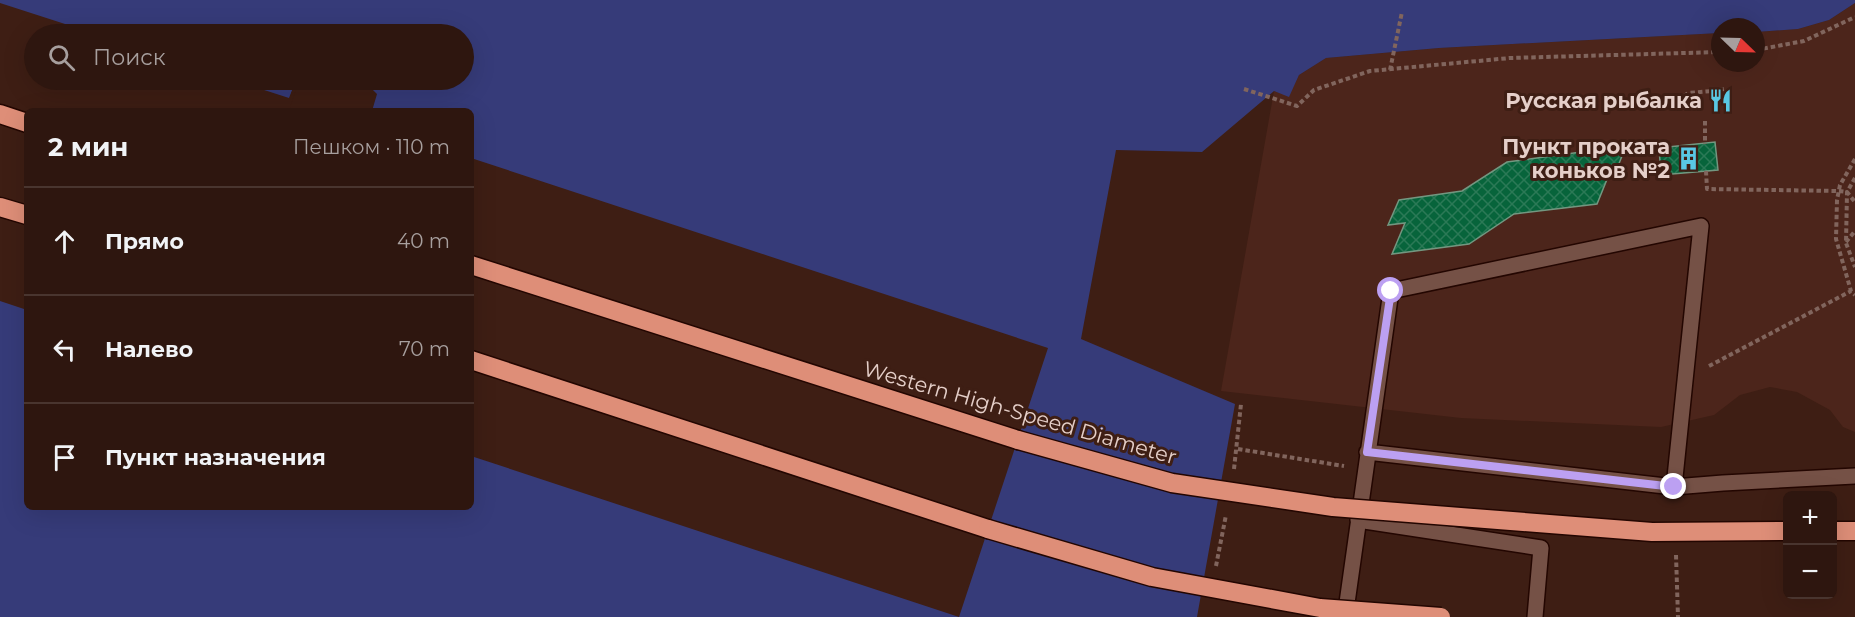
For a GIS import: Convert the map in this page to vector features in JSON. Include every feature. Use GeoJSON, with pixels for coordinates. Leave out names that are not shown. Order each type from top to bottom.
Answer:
{"type":"FeatureCollection","features":[{"type":"Feature","properties":{"kind":"highway"},"geometry":{"type":"LineString","coordinates":[[0,114],[24,122]]}},
{"type":"Feature","properties":{"kind":"highway"},"geometry":{"type":"LineString","coordinates":[[0,207],[24,214]]}},
{"type":"Feature","properties":{"kind":"highway","name":"Western High-Speed Diameter"},"geometry":{"type":"LineString","coordinates":[[474,266],[1013,438],[1172,483],[1333,507],[1495,521],[1652,532],[1783,531]]}},
{"type":"Feature","properties":{"kind":"highway"},"geometry":{"type":"LineString","coordinates":[[474,361],[988,529],[1152,577],[1320,608],[1441,617]]}},
{"type":"Feature","properties":{"kind":"highway"},"geometry":{"type":"LineString","coordinates":[[1837,531],[1855,531]]}},
{"type":"Feature","properties":{"kind":"lane"},"geometry":{"type":"LineString","coordinates":[[1345,617],[1391,291],[1701,226],[1674,487]]}},
{"type":"Feature","properties":{"kind":"lane"},"geometry":{"type":"LineString","coordinates":[[1367,452],[1674,487],[1855,476]]}},
{"type":"Feature","properties":{"kind":"lane"},"geometry":{"type":"LineString","coordinates":[[1358,520],[1541,548],[1535,617]]}},
{"type":"Feature","properties":{"kind":"path"},"geometry":{"type":"LineString","coordinates":[[1390,69],[1402,12]]}},
{"type":"Feature","properties":{"kind":"path"},"geometry":{"type":"LineString","coordinates":[[1765,48],[1804,42],[1855,17]]}},
{"type":"Feature","properties":{"kind":"path"},"geometry":{"type":"LineString","coordinates":[[1244,89],[1297,106],[1314,90],[1370,71],[1510,58],[1711,52]]}},
{"type":"Feature","properties":{"kind":"path"},"geometry":{"type":"LineString","coordinates":[[1682,103],[1683,97],[1688,93],[1724,89]]}},
{"type":"Feature","properties":{"kind":"path"},"geometry":{"type":"LineString","coordinates":[[1712,91],[1719,101]]}},
{"type":"Feature","properties":{"kind":"path"},"geometry":{"type":"LineString","coordinates":[[1705,121],[1705,144]]}},
{"type":"Feature","properties":{"kind":"path"},"geometry":{"type":"LineString","coordinates":[[1855,159],[1839,191],[1836,239],[1851,291],[1855,295]]}},
{"type":"Feature","properties":{"kind":"path"},"geometry":{"type":"LineString","coordinates":[[1706,171],[1707,189],[1839,191],[1847,192],[1855,202]]}},
{"type":"Feature","properties":{"kind":"path"},"geometry":{"type":"LineString","coordinates":[[1855,178],[1847,192],[1845,243],[1855,267]]}},
{"type":"Feature","properties":{"kind":"path"},"geometry":{"type":"LineString","coordinates":[[1845,243],[1855,231]]}},
{"type":"Feature","properties":{"kind":"path"},"geometry":{"type":"LineString","coordinates":[[1717,362],[1851,291]]}},
{"type":"Feature","properties":{"kind":"path"},"geometry":{"type":"LineString","coordinates":[[1238,449],[1365,470]]}},
{"type":"Feature","properties":{"kind":"shaded area"},"geometry":{"type":"Polygon","coordinates":[[[0,0],[1855,0],[1855,3],[1829,20],[1798,29],[1765,31],[1765,18],[1711,18],[1711,33],[1439,48],[1326,58],[1299,75],[1289,97],[1274,91],[1202,152],[1116,150],[1081,339],[1235,404],[1197,617],[0,617],[0,0]]]}},
{"type":"Feature","properties":{"kind":"shaded area"},"geometry":{"type":"Polygon","coordinates":[[[1855,3],[1855,432],[1843,427],[1830,410],[1797,392],[1770,387],[1740,395],[1714,415],[1661,427],[1461,418],[1221,391],[1274,91],[1289,96],[1299,75],[1326,58],[1439,48],[1711,33],[1711,72],[1765,72],[1765,31],[1798,29],[1829,20],[1855,3]]]}},
{"type":"Feature","properties":{"kind":"pier"},"geometry":{"type":"Polygon","coordinates":[[[0,3],[65,24],[24,24],[24,90],[264,90],[289,98],[292,90],[296,90],[290,108],[24,108],[24,309],[0,301],[0,3]]]}},
{"type":"Feature","properties":{"kind":"pier"},"geometry":{"type":"Polygon","coordinates":[[[474,159],[1048,348],[959,617],[474,457],[474,159]]]}},
{"type":"Feature","properties":{"kind":"building","name":"Пункт проката коньков №2"},"geometry":{"type":"Polygon","coordinates":[[[1715,142],[1718,170],[1661,175],[1659,148],[1715,142]]]}},
{"type":"Feature","properties":{"kind":"building"},"geometry":{"type":"Polygon","coordinates":[[[1626,146],[1616,171],[1610,172],[1597,204],[1514,214],[1469,244],[1392,254],[1405,223],[1388,225],[1399,200],[1462,191],[1507,162],[1626,146]]]}},
{"type":"Feature","properties":{"kind":"place","name":"Русская рыбалка"},"geometry":{"type":"Point","coordinates":[1720,101]}},
{"type":"Feature","properties":{"kind":"place","name":"Пункт проката коньков №2"},"geometry":{"type":"Point","coordinates":[1688,159]}},
{"type":"Feature","properties":{"kind":"route"},"geometry":{"type":"LineString","coordinates":[[1391,291],[1367,452],[1674,487]]}}]}
